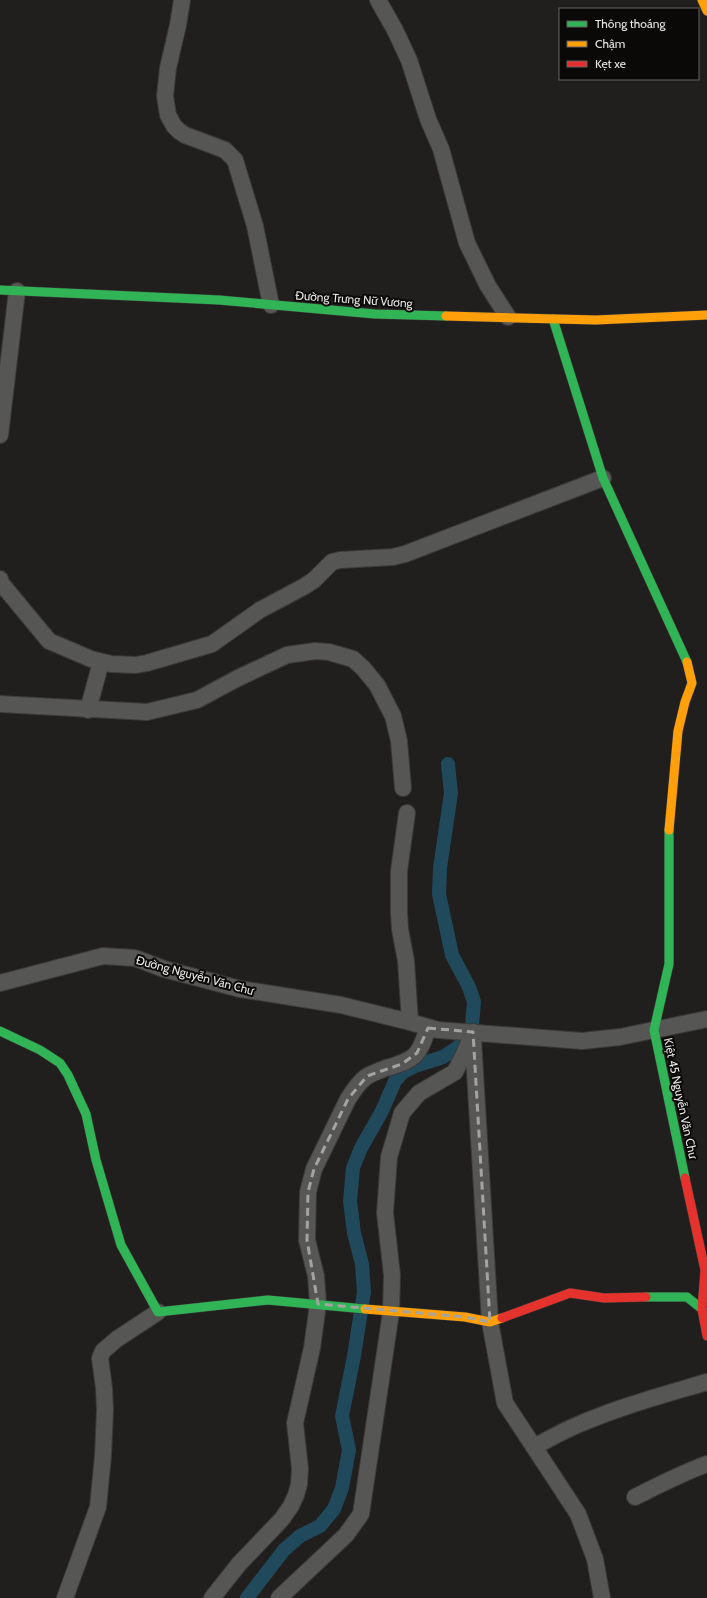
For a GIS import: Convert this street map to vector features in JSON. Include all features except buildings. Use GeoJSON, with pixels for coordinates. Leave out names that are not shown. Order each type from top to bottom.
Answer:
{"type":"FeatureCollection","features":[{"type":"Feature","properties":{"kind":"street"},"geometry":{"type":"LineString","coordinates":[[378,0],[409,60],[428,119],[441,149],[467,243],[488,286],[508,317]]}},
{"type":"Feature","properties":{"kind":"street"},"geometry":{"type":"LineString","coordinates":[[702,0],[707,11]]}},
{"type":"Feature","properties":{"kind":"street"},"geometry":{"type":"LineString","coordinates":[[178,2],[165,96],[168,115],[178,131],[200,141],[220,147],[229,153],[235,160],[255,226],[271,305]]}},
{"type":"Feature","properties":{"kind":"street","name":"Đường Trưng Nữ Vương"},"geometry":{"type":"LineString","coordinates":[[0,290],[219,300],[375,314],[596,320],[707,315]]}},
{"type":"Feature","properties":{"kind":"street"},"geometry":{"type":"LineString","coordinates":[[0,435],[17,291]]}},
{"type":"Feature","properties":{"kind":"street"},"geometry":{"type":"LineString","coordinates":[[553,318],[603,478],[687,663],[692,682],[685,702],[678,731],[669,829],[669,964],[654,1030]]}},
{"type":"Feature","properties":{"kind":"street"},"geometry":{"type":"LineString","coordinates":[[0,579],[1,583],[49,640],[91,659],[100,667],[147,664],[203,648],[218,641],[267,606],[314,580],[332,562],[340,560],[386,558],[405,554],[603,478]]}},
{"type":"Feature","properties":{"kind":"street"},"geometry":{"type":"LineString","coordinates":[[0,704],[90,704],[147,712],[197,700],[256,668],[287,655],[315,651],[340,654],[352,659],[363,668],[377,685],[394,716],[399,741],[404,788]]}},
{"type":"Feature","properties":{"kind":"street"},"geometry":{"type":"LineString","coordinates":[[90,704],[100,667]]}},
{"type":"Feature","properties":{"kind":"street"},"geometry":{"type":"LineString","coordinates":[[407,813],[399,872],[399,913],[400,929],[406,961],[410,1022]]}},
{"type":"Feature","properties":{"kind":"street","name":"Đường Nguyễn Văn Chư"},"geometry":{"type":"LineString","coordinates":[[0,983],[103,956],[135,958],[164,969],[240,989],[341,1005],[433,1029],[467,1032]]}},
{"type":"Feature","properties":{"kind":"street"},"geometry":{"type":"LineString","coordinates":[[467,1032],[582,1041],[620,1037],[707,1019]]}},
{"type":"Feature","properties":{"kind":"street"},"geometry":{"type":"LineString","coordinates":[[212,1598],[239,1564],[282,1519],[292,1506],[299,1484],[300,1469],[295,1423],[312,1348],[318,1304],[316,1276],[307,1235],[308,1192],[314,1169],[348,1099],[360,1082],[376,1071],[402,1064],[410,1060],[417,1053],[433,1029]]}},
{"type":"Feature","properties":{"kind":"street","name":"Kiệt 45 Nguyễn Văn Chư"},"geometry":{"type":"LineString","coordinates":[[654,1030],[705,1270],[702,1309],[707,1336]]}},
{"type":"Feature","properties":{"kind":"street"},"geometry":{"type":"LineString","coordinates":[[0,1031],[40,1050],[60,1063],[68,1075],[86,1114],[96,1160],[121,1245],[158,1312]]}},
{"type":"Feature","properties":{"kind":"street"},"geometry":{"type":"LineString","coordinates":[[279,1598],[346,1535],[360,1514],[390,1312],[392,1275],[385,1213],[389,1157],[402,1113],[419,1094],[455,1072],[466,1052],[467,1032]]}},
{"type":"Feature","properties":{"kind":"street"},"geometry":{"type":"LineString","coordinates":[[467,1032],[490,1322],[505,1404],[578,1514],[595,1559],[602,1598]]}},
{"type":"Feature","properties":{"kind":"street"},"geometry":{"type":"LineString","coordinates":[[65,1598],[93,1523],[98,1501],[103,1456],[105,1410],[100,1358],[103,1351],[117,1339],[158,1312],[268,1300],[390,1312],[465,1317],[490,1322],[570,1293],[604,1298],[687,1298],[702,1309]]}},
{"type":"Feature","properties":{"kind":"street"},"geometry":{"type":"LineString","coordinates":[[534,1447],[573,1426],[635,1404],[707,1382]]}},
{"type":"Feature","properties":{"kind":"street"},"geometry":{"type":"LineString","coordinates":[[635,1497],[684,1472],[707,1464]]}},
{"type":"Feature","properties":{"kind":"highlighted area"},"geometry":{"type":"Polygon","coordinates":[[[428,1028],[473,1032],[490,1322],[465,1317],[318,1304],[307,1240],[308,1192],[314,1169],[348,1099],[367,1076],[402,1064],[417,1053],[428,1028]]]}},
{"type":"Feature","properties":{"kind":"waterway"},"geometry":{"type":"LineString","coordinates":[[247,1598],[284,1550],[300,1536],[320,1526],[334,1509],[342,1488],[349,1450],[342,1416],[354,1356],[364,1292],[362,1264],[354,1233],[350,1201],[353,1168],[361,1148],[382,1111],[395,1081],[403,1072],[415,1066],[443,1057],[458,1047],[466,1039],[472,1025],[474,1002],[469,987],[452,955],[439,894],[440,868],[451,793],[448,764]]}},
{"type":"Feature","properties":{"kind":"traffic: fast"},"geometry":{"type":"LineString","coordinates":[[0,290],[219,300],[375,314],[446,316]]}},
{"type":"Feature","properties":{"kind":"traffic: fast"},"geometry":{"type":"LineString","coordinates":[[553,319],[603,478],[687,662]]}},
{"type":"Feature","properties":{"kind":"traffic: fast"},"geometry":{"type":"LineString","coordinates":[[669,830],[669,964],[654,1030],[685,1178]]}},
{"type":"Feature","properties":{"kind":"traffic: fast"},"geometry":{"type":"LineString","coordinates":[[0,1031],[40,1050],[60,1063],[68,1075],[86,1114],[96,1160],[121,1245],[158,1312],[268,1300],[365,1309]]}},
{"type":"Feature","properties":{"kind":"traffic: fast"},"geometry":{"type":"LineString","coordinates":[[646,1297],[687,1297],[702,1309]]}},
{"type":"Feature","properties":{"kind":"traffic: slow"},"geometry":{"type":"LineString","coordinates":[[702,0],[707,11]]}},
{"type":"Feature","properties":{"kind":"traffic: slow"},"geometry":{"type":"LineString","coordinates":[[446,316],[596,320],[707,315]]}},
{"type":"Feature","properties":{"kind":"traffic: slow"},"geometry":{"type":"LineString","coordinates":[[669,830],[678,731],[685,702],[692,683],[687,662]]}},
{"type":"Feature","properties":{"kind":"traffic: slow"},"geometry":{"type":"LineString","coordinates":[[365,1309],[465,1317],[490,1322],[502,1318]]}},
{"type":"Feature","properties":{"kind":"traffic: jam"},"geometry":{"type":"LineString","coordinates":[[685,1178],[705,1270],[702,1309],[707,1336]]}},
{"type":"Feature","properties":{"kind":"traffic: jam"},"geometry":{"type":"LineString","coordinates":[[502,1318],[570,1293],[604,1298],[646,1297]]}}]}
